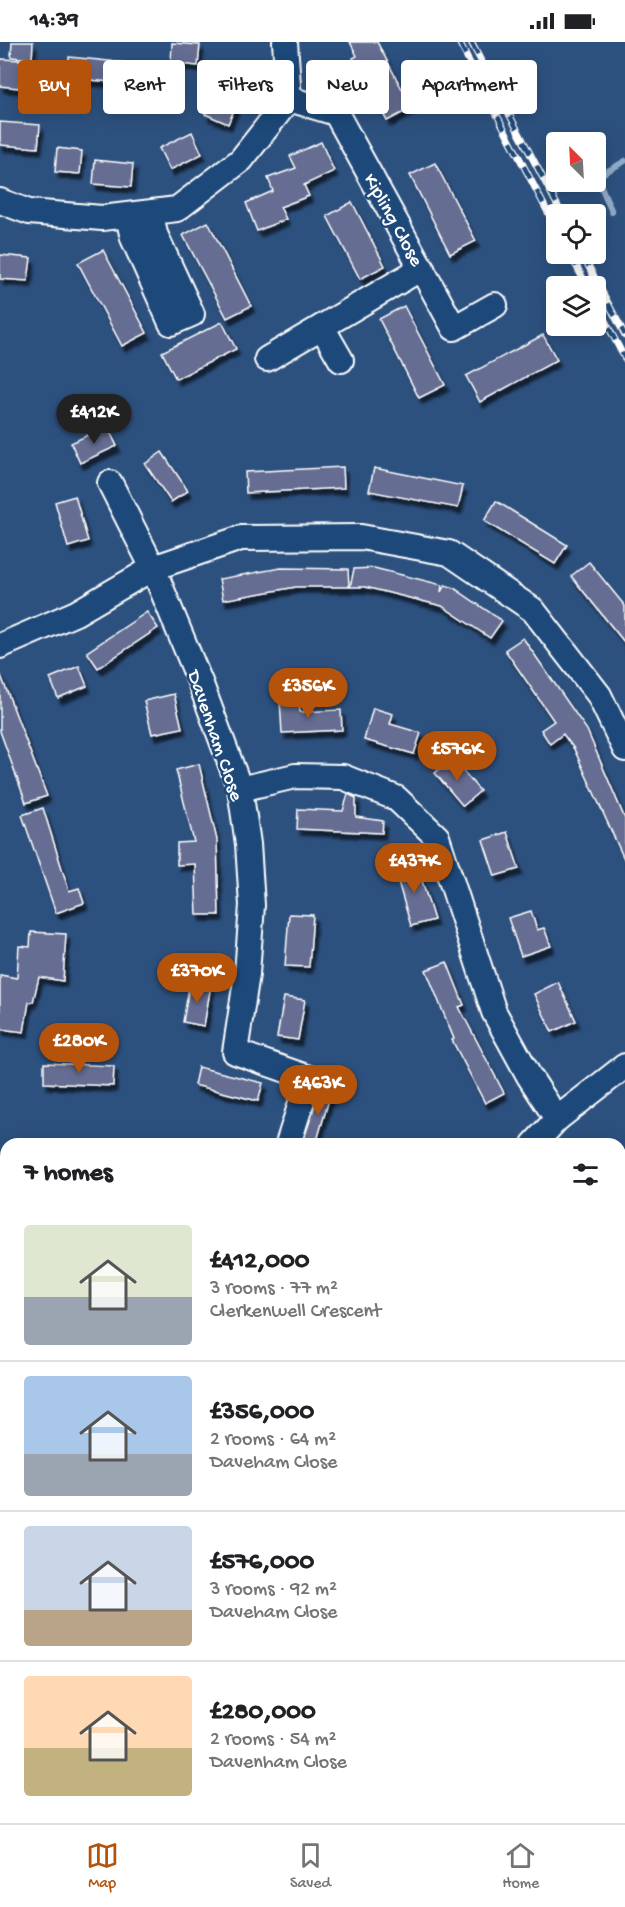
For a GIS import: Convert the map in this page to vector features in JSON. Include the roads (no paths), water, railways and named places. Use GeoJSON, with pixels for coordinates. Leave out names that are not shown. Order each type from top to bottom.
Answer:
{"type":"FeatureCollection","features":[{"type":"Feature","properties":{"kind":"street"},"geometry":{"type":"LineString","coordinates":[[285,42],[286,60]]}},
{"type":"Feature","properties":{"kind":"street","name":"Kipling Close"},"geometry":{"type":"LineString","coordinates":[[294,100],[336,113],[454,328],[495,305]]}},
{"type":"Feature","properties":{"kind":"street"},"geometry":{"type":"LineString","coordinates":[[0,201],[29,212],[102,218],[177,209],[241,160],[277,114]]}},
{"type":"Feature","properties":{"kind":"street"},"geometry":{"type":"LineString","coordinates":[[267,359],[422,268]]}},
{"type":"Feature","properties":{"kind":"street"},"geometry":{"type":"LineString","coordinates":[[322,327],[341,360]]}},
{"type":"Feature","properties":{"kind":"street","name":"Davenham Close"},"geometry":{"type":"LineString","coordinates":[[110,483],[153,568],[200,682],[240,789],[248,844],[252,905],[247,974],[235,1052],[309,1078],[290,1138]]}},
{"type":"Feature","properties":{"kind":"street"},"geometry":{"type":"LineString","coordinates":[[0,646],[76,614],[153,568],[242,538],[361,537],[449,553],[533,610],[599,695],[625,749]]}},
{"type":"Feature","properties":{"kind":"street"},"geometry":{"type":"LineString","coordinates":[[240,789],[295,776],[343,777],[396,798],[437,837],[494,1012],[529,1076],[557,1119]]}},
{"type":"Feature","properties":{"kind":"street"},"geometry":{"type":"LineString","coordinates":[[540,1138],[557,1119],[625,1066]]}},
{"type":"Feature","properties":{"kind":"waterway"},"geometry":{"type":"LineString","coordinates":[[612,212],[597,177],[625,161]]}},
{"type":"Feature","properties":{"kind":"railway"},"geometry":{"type":"LineString","coordinates":[[459,42],[546,209]]}},
{"type":"Feature","properties":{"kind":"railway"},"geometry":{"type":"LineString","coordinates":[[471,42],[557,204]]}},
{"type":"Feature","properties":{"kind":"railway"},"geometry":{"type":"LineString","coordinates":[[575,264],[582,276]]}},
{"type":"Feature","properties":{"kind":"railway"},"geometry":{"type":"LineString","coordinates":[[587,264],[625,335]]}},
{"type":"Feature","properties":{"kind":"railway"},"geometry":{"type":"LineString","coordinates":[[606,322],[625,359]]}}]}
